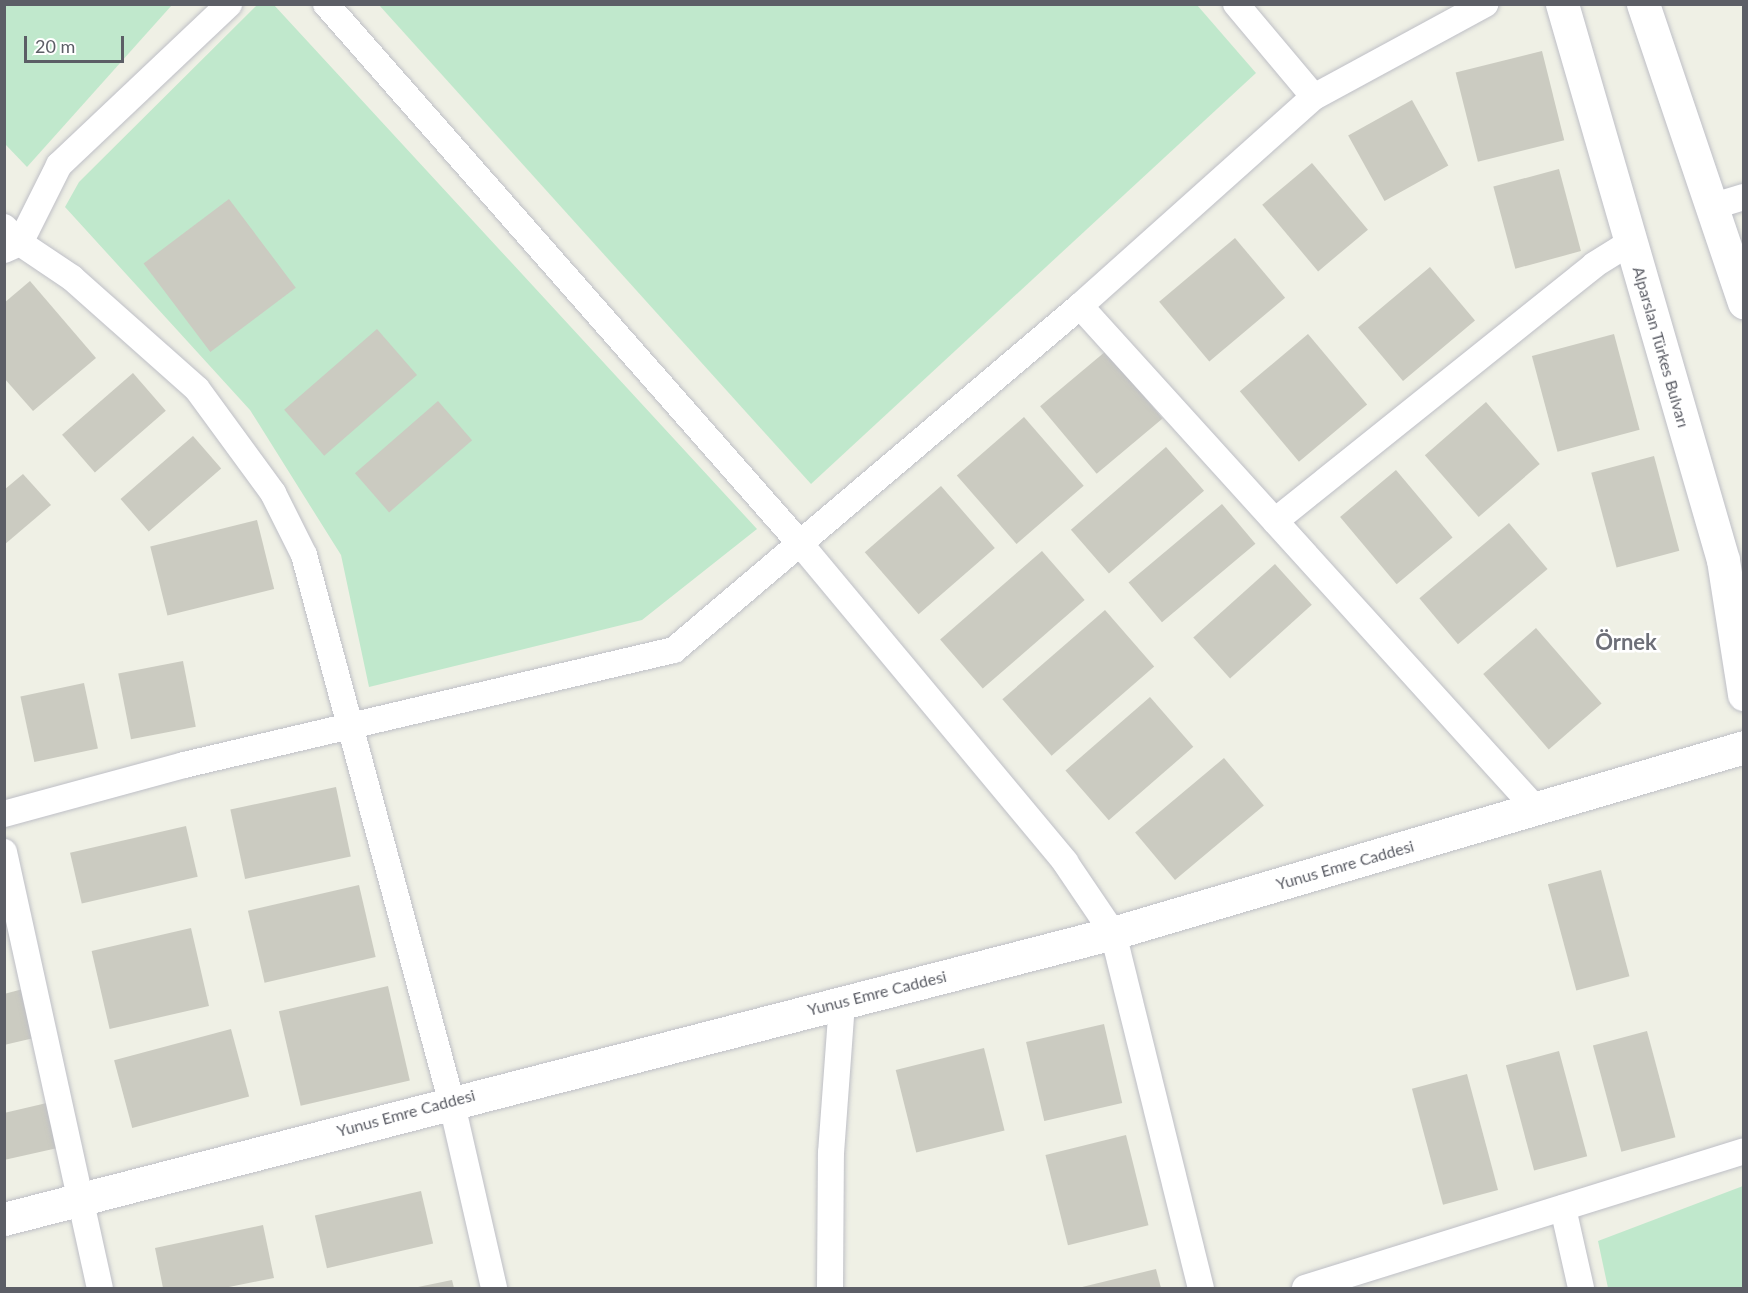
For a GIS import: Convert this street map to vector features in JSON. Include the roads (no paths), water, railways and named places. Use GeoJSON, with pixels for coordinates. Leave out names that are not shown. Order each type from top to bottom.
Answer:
{"type":"FeatureCollection","features":[{"type":"Feature","properties":{"kind":"street"},"geometry":{"type":"LineString","coordinates":[[229,4],[59,165],[10,240],[72,278],[197,389],[273,493],[304,555],[451,1100],[494,1288]]}},
{"type":"Feature","properties":{"kind":"street"},"geometry":{"type":"LineString","coordinates":[[326,4],[798,542],[1065,862],[1113,933],[1201,1288]]}},
{"type":"Feature","properties":{"kind":"street"},"geometry":{"type":"LineString","coordinates":[[1236,4],[1314,97]]}},
{"type":"Feature","properties":{"kind":"street"},"geometry":{"type":"LineString","coordinates":[[4,814],[184,765],[350,729],[674,650],[798,542],[1080,306],[1314,97],[1485,4]]}},
{"type":"Feature","properties":{"kind":"street","name":"Alparslan Türkes Bulvarı"},"geometry":{"type":"LineString","coordinates":[[1562,4],[1723,560],[1743,694]]}},
{"type":"Feature","properties":{"kind":"street"},"geometry":{"type":"LineString","coordinates":[[1643,4],[1743,302]]}},
{"type":"Feature","properties":{"kind":"street"},"geometry":{"type":"LineString","coordinates":[[1712,207],[1743,197]]}},
{"type":"Feature","properties":{"kind":"street"},"geometry":{"type":"LineString","coordinates":[[1275,521],[1594,265],[1631,242]]}},
{"type":"Feature","properties":{"kind":"street"},"geometry":{"type":"LineString","coordinates":[[1080,306],[1535,808]]}},
{"type":"Feature","properties":{"kind":"street","name":"Yunus Emre Caddesi"},"geometry":{"type":"LineString","coordinates":[[4,1219],[451,1100],[1113,933],[1743,747]]}},
{"type":"Feature","properties":{"kind":"street"},"geometry":{"type":"LineString","coordinates":[[4,852],[100,1288]]}},
{"type":"Feature","properties":{"kind":"street"},"geometry":{"type":"LineString","coordinates":[[830,1288],[831,1142],[842,1002]]}},
{"type":"Feature","properties":{"kind":"street"},"geometry":{"type":"LineString","coordinates":[[1305,1288],[1743,1151]]}},
{"type":"Feature","properties":{"kind":"street"},"geometry":{"type":"LineString","coordinates":[[1563,1208],[1581,1288]]}},
{"type":"Feature","properties":{"kind":"district","name":"Örnek"},"geometry":{"type":"Point","coordinates":[1626,642]}}]}
